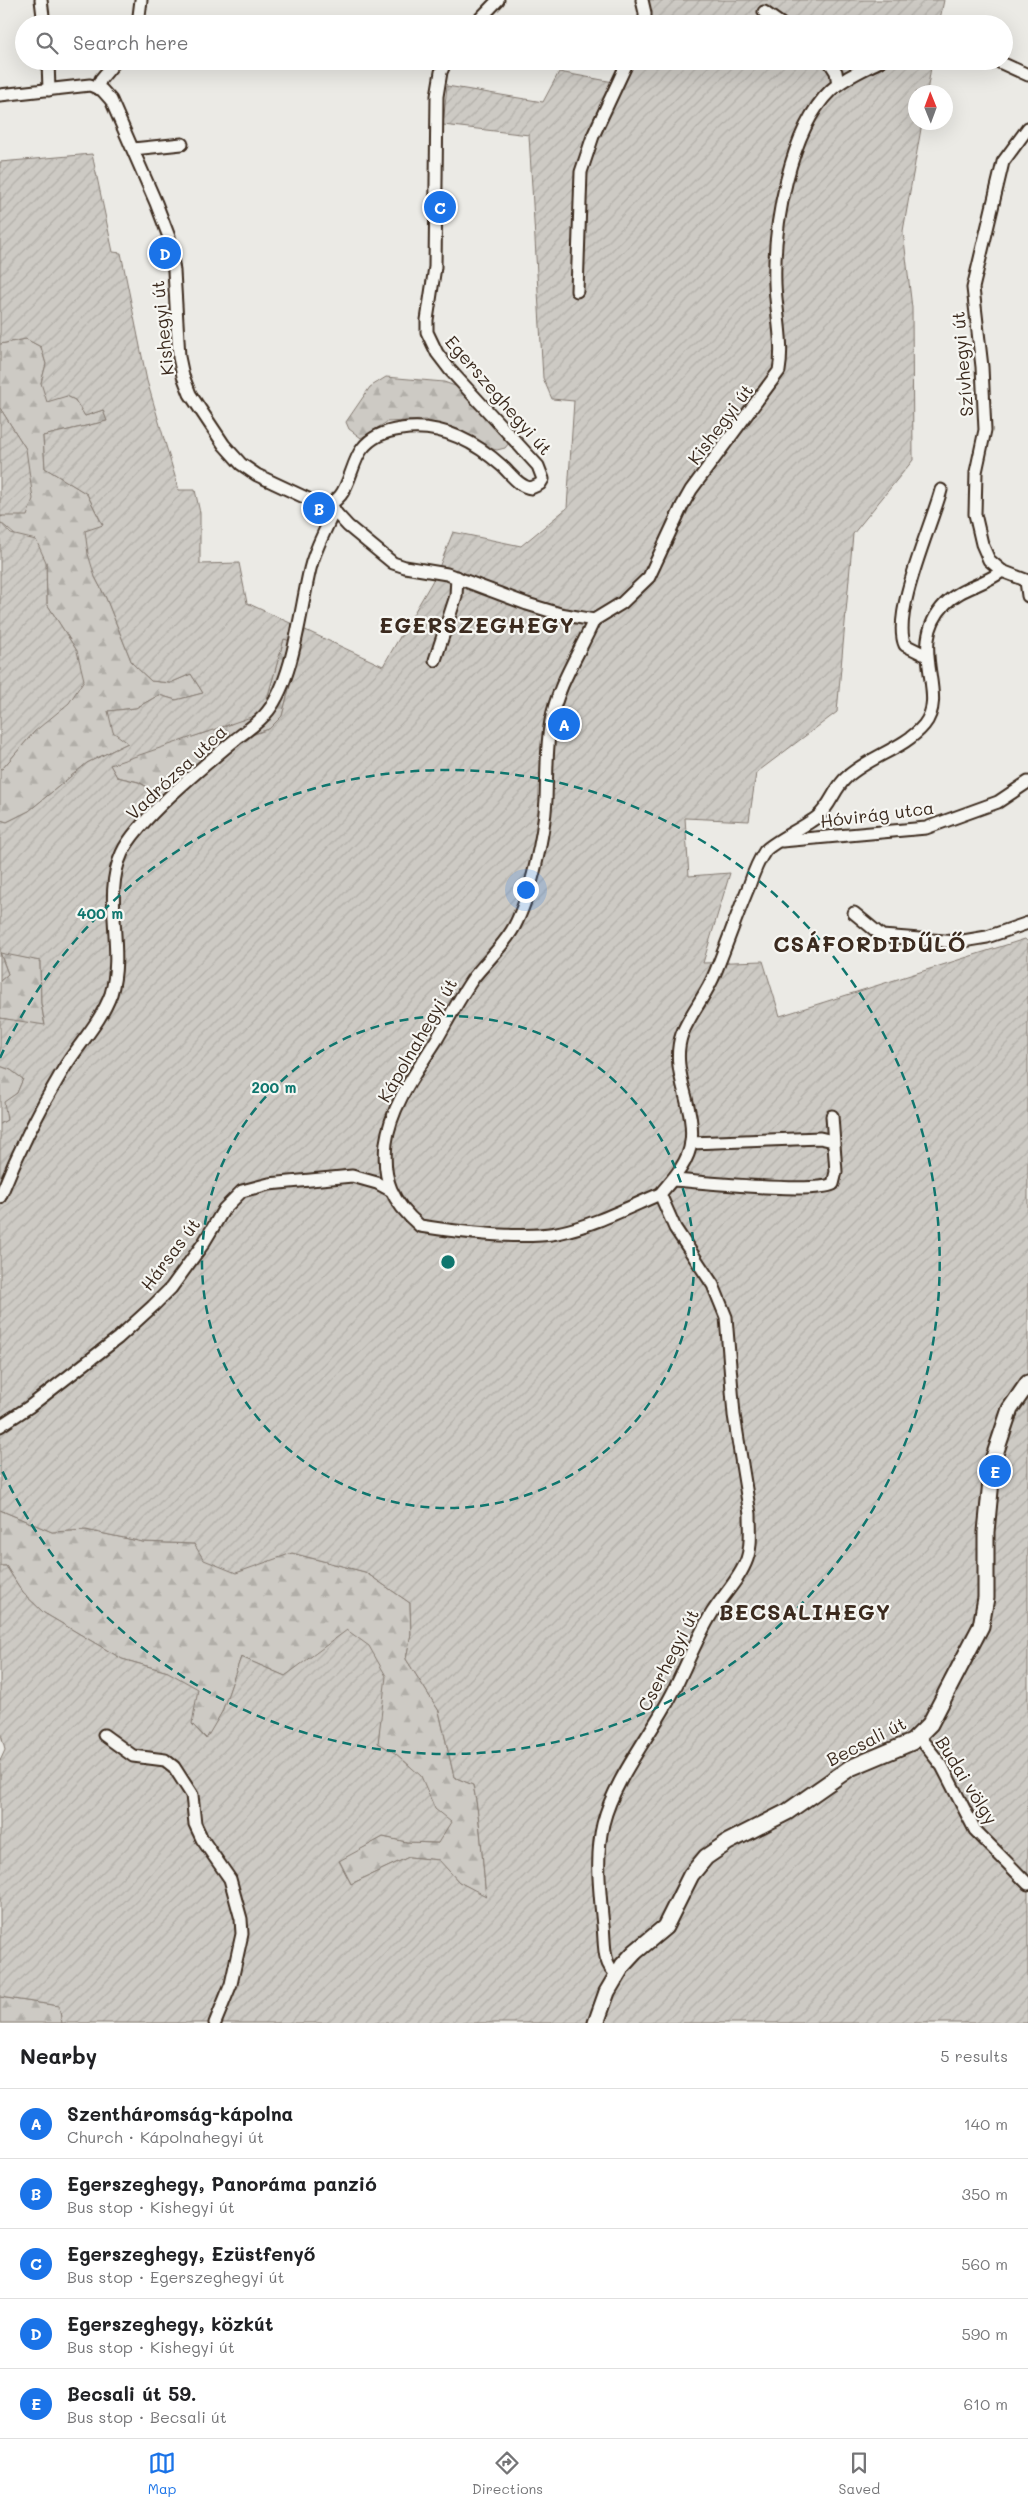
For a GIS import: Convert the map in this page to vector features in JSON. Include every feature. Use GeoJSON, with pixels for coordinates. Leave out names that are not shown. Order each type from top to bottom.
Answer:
{"type":"FeatureCollection","features":[{"type":"Feature","properties":{"kind":"main road","name":"Becsali út"},"geometry":{"type":"LineString","coordinates":[[596,2023],[607,1992],[618,1974],[630,1957],[665,1927],[691,1875],[711,1853],[787,1812],[846,1770],[919,1737],[938,1710],[981,1626],[986,1598],[987,1514],[993,1460],[1010,1409],[1028,1383]]}},
{"type":"Feature","properties":{"kind":"street"},"geometry":{"type":"LineString","coordinates":[[41,0],[43,15]]}},
{"type":"Feature","properties":{"kind":"street"},"geometry":{"type":"LineString","coordinates":[[139,15],[141,0]]}},
{"type":"Feature","properties":{"kind":"street"},"geometry":{"type":"LineString","coordinates":[[484,15],[498,0]]}},
{"type":"Feature","properties":{"kind":"street"},"geometry":{"type":"LineString","coordinates":[[642,0],[645,15]]}},
{"type":"Feature","properties":{"kind":"street"},"geometry":{"type":"LineString","coordinates":[[764,12],[768,15]]}},
{"type":"Feature","properties":{"kind":"street"},"geometry":{"type":"LineString","coordinates":[[1013,69],[1028,76]]}},
{"type":"Feature","properties":{"kind":"street"},"geometry":{"type":"LineString","coordinates":[[48,70],[48,90]]}},
{"type":"Feature","properties":{"kind":"street"},"geometry":{"type":"LineString","coordinates":[[0,94],[84,85],[97,88],[108,70]]}},
{"type":"Feature","properties":{"kind":"street","name":"Egerszeghegyi út"},"geometry":{"type":"LineString","coordinates":[[333,508],[342,493],[362,448],[380,435],[402,428],[422,428],[457,437],[477,447],[528,488],[535,487],[543,479],[542,472],[530,457],[442,361],[427,332],[435,268],[437,96],[442,70]]}},
{"type":"Feature","properties":{"kind":"street"},"geometry":{"type":"LineString","coordinates":[[577,291],[580,172],[593,136],[624,70]]}},
{"type":"Feature","properties":{"kind":"street"},"geometry":{"type":"LineString","coordinates":[[835,70],[838,84]]}},
{"type":"Feature","properties":{"kind":"street","name":"Kishegyi út"},"geometry":{"type":"LineString","coordinates":[[594,620],[622,603],[649,577],[691,490],[779,371],[781,352],[775,270],[785,186],[794,152],[820,102],[838,84],[864,70]]}},
{"type":"Feature","properties":{"kind":"street","name":"Kishegyi út"},"geometry":{"type":"LineString","coordinates":[[97,88],[111,100],[169,238],[174,271],[179,358],[183,376],[194,402],[224,445],[252,472],[319,504],[333,508]]}},
{"type":"Feature","properties":{"kind":"street","name":"Szívhegyi út"},"geometry":{"type":"LineString","coordinates":[[1027,581],[1002,571],[993,565],[985,554],[975,514],[976,472],[985,430],[983,385],[973,288],[1003,162],[1028,128]]}},
{"type":"Feature","properties":{"kind":"street"},"geometry":{"type":"LineString","coordinates":[[133,149],[182,144]]}},
{"type":"Feature","properties":{"kind":"street"},"geometry":{"type":"LineString","coordinates":[[927,656],[905,646],[902,628],[912,578],[941,490]]}},
{"type":"Feature","properties":{"kind":"street"},"geometry":{"type":"LineString","coordinates":[[333,508],[360,538],[393,563],[457,578],[552,612],[594,620]]}},
{"type":"Feature","properties":{"kind":"street","name":"Vadrózsa utca"},"geometry":{"type":"LineString","coordinates":[[0,1197],[46,1101],[64,1069],[98,1019],[111,992],[115,965],[115,881],[121,854],[132,837],[156,810],[236,739],[259,722],[270,709],[283,682],[311,566],[333,508]]}},
{"type":"Feature","properties":{"kind":"street"},"geometry":{"type":"LineString","coordinates":[[833,1141],[820,1138],[691,1143],[679,1066],[682,1036],[716,973],[734,920],[762,856],[770,845],[781,841],[822,812],[849,775],[910,738],[924,725],[932,706],[927,656],[928,633],[940,609],[954,596],[993,578],[1002,571]]}},
{"type":"Feature","properties":{"kind":"street"},"geometry":{"type":"LineString","coordinates":[[435,660],[456,596],[457,578]]}},
{"type":"Feature","properties":{"kind":"street"},"geometry":{"type":"LineString","coordinates":[[1027,581],[1028,596]]}},
{"type":"Feature","properties":{"kind":"street","name":"Kápolnahegyi út"},"geometry":{"type":"LineString","coordinates":[[594,620],[564,678],[553,712],[548,741],[546,800],[541,840],[524,901],[514,928],[472,980],[394,1112],[386,1143],[390,1190],[408,1216],[420,1226],[524,1236],[568,1230],[660,1194],[681,1168],[691,1143]]}},
{"type":"Feature","properties":{"kind":"street","name":"Hóvirág utca"},"geometry":{"type":"LineString","coordinates":[[781,841],[926,828],[943,824],[998,802],[1028,782]]}},
{"type":"Feature","properties":{"kind":"street"},"geometry":{"type":"LineString","coordinates":[[854,914],[882,936],[958,942],[987,937],[1028,923]]}},
{"type":"Feature","properties":{"kind":"street"},"geometry":{"type":"LineString","coordinates":[[673,1180],[798,1188],[833,1184],[836,1172],[832,1116]]}},
{"type":"Feature","properties":{"kind":"street","name":"Hársas út"},"geometry":{"type":"LineString","coordinates":[[0,1426],[29,1407],[118,1338],[153,1306],[171,1288],[203,1244],[224,1208],[242,1191],[269,1184],[352,1176],[365,1178],[390,1190]]}},
{"type":"Feature","properties":{"kind":"street","name":"Cserhegyi út"},"geometry":{"type":"LineString","coordinates":[[618,1974],[611,1971],[607,1959],[599,1886],[601,1836],[604,1821],[622,1782],[672,1693],[712,1612],[736,1580],[747,1559],[750,1530],[750,1514],[734,1415],[726,1317],[713,1285],[675,1228],[660,1194]]}},
{"type":"Feature","properties":{"kind":"street"},"geometry":{"type":"LineString","coordinates":[[104,1735],[133,1756],[165,1760],[174,1766],[192,1795],[196,1824],[202,1839],[230,1879],[241,1919],[242,1934],[231,1984],[215,2023]]}},
{"type":"Feature","properties":{"kind":"street","name":"Budai völgy"},"geometry":{"type":"LineString","coordinates":[[919,1737],[942,1766],[975,1830],[1028,1884]]}},
{"type":"Feature","properties":{"kind":"green space"},"geometry":{"type":"Polygon","coordinates":[[[648,0],[944,0],[941,15],[643,15],[648,0]]]}},
{"type":"Feature","properties":{"kind":"green space"},"geometry":{"type":"Polygon","coordinates":[[[624,70],[931,70],[928,85],[908,85],[908,130],[921,130],[903,231],[912,308],[913,460],[853,534],[837,712],[756,773],[749,821],[685,818],[689,876],[730,873],[703,963],[763,961],[780,1016],[1025,939],[1028,942],[1028,2023],[62,2023],[59,2006],[0,1997],[0,1761],[5,1750],[0,1731],[0,1566],[6,1566],[23,1593],[44,1613],[122,1659],[168,1672],[198,1689],[192,1724],[206,1739],[222,1712],[241,1657],[285,1676],[347,1630],[369,1646],[386,1676],[378,1743],[395,1753],[421,1776],[435,1809],[451,1822],[438,1843],[407,1842],[383,1837],[339,1861],[351,1884],[409,1857],[439,1860],[459,1882],[486,1896],[480,1826],[473,1785],[454,1777],[439,1711],[406,1659],[411,1634],[410,1603],[365,1572],[292,1553],[236,1573],[204,1560],[194,1544],[143,1542],[86,1530],[52,1532],[0,1510],[0,1124],[7,1120],[4,1102],[17,1093],[23,1079],[11,1070],[0,1066],[0,1018],[45,1025],[41,1003],[40,961],[0,953],[0,820],[7,822],[29,811],[87,763],[128,743],[113,732],[108,711],[136,708],[159,695],[176,700],[203,693],[191,674],[170,683],[151,681],[132,663],[106,598],[95,577],[88,554],[85,531],[103,525],[87,494],[45,468],[43,436],[107,421],[103,410],[85,416],[75,400],[67,396],[47,402],[41,383],[46,364],[41,347],[26,339],[0,344],[0,162],[92,154],[113,252],[121,253],[147,381],[179,490],[195,490],[200,513],[200,564],[239,563],[247,603],[383,666],[436,575],[453,532],[521,546],[567,508],[574,401],[552,399],[543,378],[529,135],[443,125],[447,86],[543,102],[559,72],[619,83],[624,70]],[[284,639],[265,706],[254,716],[110,765],[117,777],[138,782],[166,798],[232,742],[269,729],[282,716],[301,644],[284,639]]]}},
{"type":"Feature","properties":{"kind":"green space"},"geometry":{"type":"Polygon","coordinates":[[[26,339],[41,347],[46,364],[41,383],[75,400],[85,416],[103,410],[107,421],[43,436],[45,468],[87,494],[103,526],[95,577],[106,598],[132,663],[151,681],[170,683],[191,674],[203,693],[176,700],[159,695],[136,708],[108,711],[128,743],[87,763],[29,811],[7,822],[0,820],[0,768],[2,769],[34,732],[77,651],[47,604],[46,562],[0,522],[0,516],[2,517],[26,449],[0,408],[0,344],[26,339]]]}},
{"type":"Feature","properties":{"kind":"green space"},"geometry":{"type":"Polygon","coordinates":[[[386,377],[444,382],[458,387],[506,437],[509,443],[505,448],[497,450],[489,448],[458,429],[425,420],[387,422],[361,438],[349,429],[346,422],[370,387],[386,377]]]}},
{"type":"Feature","properties":{"kind":"green space"},"geometry":{"type":"Polygon","coordinates":[[[0,408],[26,449],[33,499],[27,516],[0,516],[0,408]]]}},
{"type":"Feature","properties":{"kind":"green space"},"geometry":{"type":"Polygon","coordinates":[[[0,522],[11,534],[36,540],[46,562],[47,604],[77,651],[84,680],[69,703],[34,732],[2,769],[0,768],[0,522]]]}},
{"type":"Feature","properties":{"kind":"green space"},"geometry":{"type":"Polygon","coordinates":[[[284,639],[301,643],[282,716],[269,729],[231,742],[166,798],[139,782],[117,777],[110,765],[149,750],[227,726],[265,706],[284,639]]]}},
{"type":"Feature","properties":{"kind":"green space"},"geometry":{"type":"Polygon","coordinates":[[[0,952],[40,961],[41,1003],[45,1026],[0,1018],[0,981],[8,974],[0,952]]]}},
{"type":"Feature","properties":{"kind":"green space"},"geometry":{"type":"Polygon","coordinates":[[[0,953],[8,974],[0,981],[0,953]]]}},
{"type":"Feature","properties":{"kind":"green space"},"geometry":{"type":"Polygon","coordinates":[[[0,1066],[11,1070],[23,1079],[17,1093],[5,1102],[7,1120],[0,1124],[0,1066]]]}},
{"type":"Feature","properties":{"kind":"green space"},"geometry":{"type":"Polygon","coordinates":[[[0,1510],[52,1532],[86,1530],[143,1542],[194,1544],[205,1560],[266,1560],[292,1553],[365,1572],[410,1603],[411,1634],[406,1659],[439,1711],[454,1777],[473,1785],[480,1827],[486,1897],[459,1882],[438,1860],[409,1857],[351,1884],[339,1860],[383,1837],[407,1842],[438,1843],[436,1825],[429,1796],[416,1773],[406,1762],[378,1743],[381,1711],[316,1655],[285,1676],[241,1657],[222,1712],[207,1739],[192,1724],[168,1672],[122,1659],[44,1613],[23,1593],[6,1566],[0,1566],[0,1510]]]}},
{"type":"Feature","properties":{"kind":"green space"},"geometry":{"type":"Polygon","coordinates":[[[0,1997],[59,2006],[62,2023],[0,2023],[0,1997]]]}},
{"type":"Feature","properties":{"kind":"place","name":"Egerszeghegy, Ezüstfenyő"},"geometry":{"type":"Point","coordinates":[440,207]}},
{"type":"Feature","properties":{"kind":"place","name":"Egerszeghegy, közkút"},"geometry":{"type":"Point","coordinates":[165,253]}},
{"type":"Feature","properties":{"kind":"place","name":"Egerszeghegy, Panoráma panzió"},"geometry":{"type":"Point","coordinates":[319,508]}},
{"type":"Feature","properties":{"kind":"place","name":"Szentháromság-kápolna"},"geometry":{"type":"Point","coordinates":[564,724]}},
{"type":"Feature","properties":{"kind":"place","name":"Becsali út 59."},"geometry":{"type":"Point","coordinates":[995,1471]}},
{"type":"Feature","properties":{"kind":"district","name":"EGERSZEGHEGY"},"geometry":{"type":"Point","coordinates":[477,624]}},
{"type":"Feature","properties":{"kind":"district","name":"CSÁFORDIDŰLŐ"},"geometry":{"type":"Point","coordinates":[870,943]}},
{"type":"Feature","properties":{"kind":"district","name":"BECSALIHEGY"},"geometry":{"type":"Point","coordinates":[805,1611]}}]}
